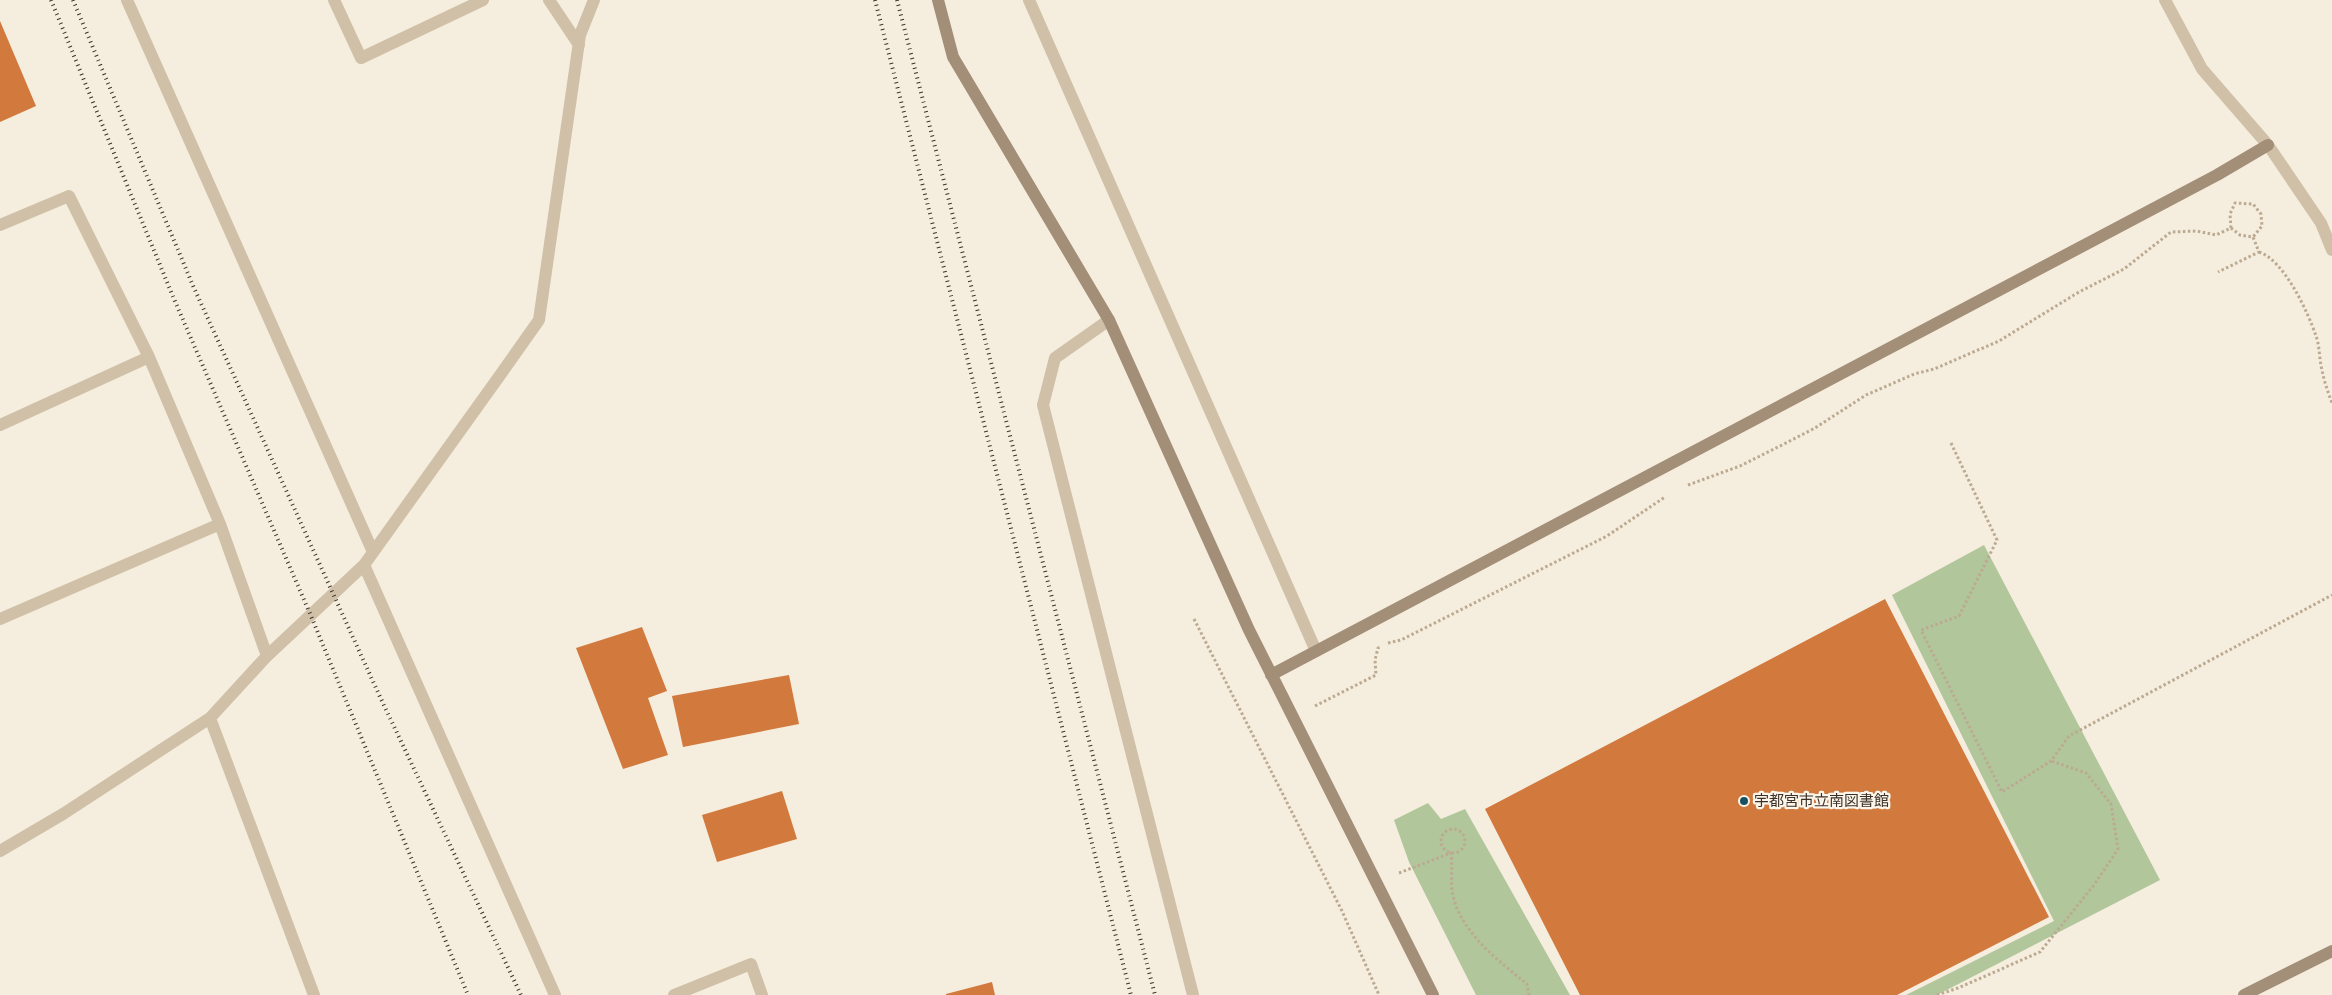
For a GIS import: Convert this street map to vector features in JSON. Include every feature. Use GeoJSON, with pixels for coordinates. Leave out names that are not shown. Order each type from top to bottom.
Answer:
{"type":"FeatureCollection","features":[{"type":"Feature","properties":{"kind":"street"},"geometry":{"type":"LineString","coordinates":[[127,0],[373,552]]}},
{"type":"Feature","properties":{"kind":"street"},"geometry":{"type":"LineString","coordinates":[[334,0],[361,58],[483,0]]}},
{"type":"Feature","properties":{"kind":"street"},"geometry":{"type":"LineString","coordinates":[[549,0],[578,46]]}},
{"type":"Feature","properties":{"kind":"street"},"geometry":{"type":"LineString","coordinates":[[0,851],[63,814],[210,718],[267,656],[364,565],[539,320],[580,34],[594,0]]}},
{"type":"Feature","properties":{"kind":"street"},"geometry":{"type":"LineString","coordinates":[[938,0],[953,57],[1109,320],[1271,675],[1433,995]]}},
{"type":"Feature","properties":{"kind":"street"},"geometry":{"type":"LineString","coordinates":[[1030,0],[1316,650]]}},
{"type":"Feature","properties":{"kind":"street"},"geometry":{"type":"LineString","coordinates":[[2165,0],[2202,69],[2268,145],[2322,223],[2332,250]]}},
{"type":"Feature","properties":{"kind":"street"},"geometry":{"type":"LineString","coordinates":[[1271,675],[2200,184],[2268,145]]}},
{"type":"Feature","properties":{"kind":"street"},"geometry":{"type":"LineString","coordinates":[[0,225],[69,196],[148,357],[220,524],[267,656]]}},
{"type":"Feature","properties":{"kind":"street"},"geometry":{"type":"LineString","coordinates":[[1109,320],[1055,358],[1043,405],[1193,995]]}},
{"type":"Feature","properties":{"kind":"street"},"geometry":{"type":"LineString","coordinates":[[0,425],[148,357]]}},
{"type":"Feature","properties":{"kind":"street"},"geometry":{"type":"LineString","coordinates":[[0,619],[220,524]]}},
{"type":"Feature","properties":{"kind":"street"},"geometry":{"type":"LineString","coordinates":[[364,565],[555,995]]}},
{"type":"Feature","properties":{"kind":"street"},"geometry":{"type":"LineString","coordinates":[[210,718],[314,995]]}},
{"type":"Feature","properties":{"kind":"street"},"geometry":{"type":"LineString","coordinates":[[2244,995],[2332,951]]}},
{"type":"Feature","properties":{"kind":"street"},"geometry":{"type":"LineString","coordinates":[[674,995],[751,964],[762,995]]}},
{"type":"Feature","properties":{"kind":"path"},"geometry":{"type":"LineString","coordinates":[[2235,203],[2253,204],[2261,214],[2262,226],[2253,237],[2240,235],[2231,228],[2230,214],[2235,203]]}},
{"type":"Feature","properties":{"kind":"path"},"geometry":{"type":"LineString","coordinates":[[1682,488],[1740,466],[1782,445],[1815,428],[1866,395],[1999,341],[2079,292],[2124,269],[2171,232],[2197,231],[2216,235],[2231,228]]}},
{"type":"Feature","properties":{"kind":"path"},"geometry":{"type":"LineString","coordinates":[[2253,237],[2259,252]]}},
{"type":"Feature","properties":{"kind":"path"},"geometry":{"type":"LineString","coordinates":[[2218,272],[2259,252],[2268,255],[2285,275],[2309,318],[2317,338],[2322,372],[2332,403]]}},
{"type":"Feature","properties":{"kind":"path"},"geometry":{"type":"LineString","coordinates":[[1951,443],[1997,540],[1959,616],[1921,630],[2002,792],[2052,761],[2068,736],[2332,595]]}},
{"type":"Feature","properties":{"kind":"path"},"geometry":{"type":"LineString","coordinates":[[1314,706],[1376,675],[1378,648],[1401,640],[1607,536],[1669,494]]}},
{"type":"Feature","properties":{"kind":"path"},"geometry":{"type":"LineString","coordinates":[[1194,619],[1342,911],[1380,995]]}},
{"type":"Feature","properties":{"kind":"path"},"geometry":{"type":"LineString","coordinates":[[1937,995],[1958,988],[2040,952],[2094,885],[2118,849],[2111,804],[2086,773],[2052,761]]}},
{"type":"Feature","properties":{"kind":"path"},"geometry":{"type":"LineString","coordinates":[[1398,873],[1451,854],[1462,850],[1466,842],[1463,834],[1453,828],[1446,831],[1441,842],[1444,849],[1451,854]]}},
{"type":"Feature","properties":{"kind":"path"},"geometry":{"type":"LineString","coordinates":[[1451,854],[1453,896],[1467,927],[1496,958],[1527,984],[1529,995]]}},
{"type":"Feature","properties":{"kind":"green space"},"geometry":{"type":"Polygon","coordinates":[[[1984,545],[2160,880],[1937,995],[1906,995],[2054,921],[1892,595],[1984,545]]]}},
{"type":"Feature","properties":{"kind":"green space"},"geometry":{"type":"Polygon","coordinates":[[[1428,803],[1441,819],[1465,809],[1570,995],[1476,995],[1409,862],[1394,820],[1428,803]]]}},
{"type":"Feature","properties":{"kind":"building"},"geometry":{"type":"Polygon","coordinates":[[[0,21],[36,106],[0,122],[0,21]]]}},
{"type":"Feature","properties":{"kind":"building","name":"宇都宮市立南図書館"},"geometry":{"type":"Polygon","coordinates":[[[1885,599],[2049,917],[1897,995],[1580,995],[1485,809],[1885,599]]]}},
{"type":"Feature","properties":{"kind":"building"},"geometry":{"type":"Polygon","coordinates":[[[642,627],[667,691],[648,698],[668,755],[623,769],[576,648],[642,627]]]}},
{"type":"Feature","properties":{"kind":"building"},"geometry":{"type":"Polygon","coordinates":[[[789,675],[799,724],[683,747],[672,696],[789,675]]]}},
{"type":"Feature","properties":{"kind":"building"},"geometry":{"type":"Polygon","coordinates":[[[782,791],[797,839],[717,862],[702,815],[782,791]]]}},
{"type":"Feature","properties":{"kind":"building"},"geometry":{"type":"Polygon","coordinates":[[[992,982],[995,995],[946,995],[946,994],[992,982]]]}},
{"type":"Feature","properties":{"kind":"railway"},"geometry":{"type":"LineString","coordinates":[[51,0],[174,299],[311,616],[468,995]]}},
{"type":"Feature","properties":{"kind":"railway"},"geometry":{"type":"LineString","coordinates":[[73,0],[194,288],[381,699],[521,995]]}},
{"type":"Feature","properties":{"kind":"railway"},"geometry":{"type":"LineString","coordinates":[[875,0],[1131,995]]}},
{"type":"Feature","properties":{"kind":"railway"},"geometry":{"type":"LineString","coordinates":[[897,0],[1155,995]]}},
{"type":"Feature","properties":{"kind":"place","name":"宇都宮市立南図書館"},"geometry":{"type":"Point","coordinates":[1744,801]}}]}
